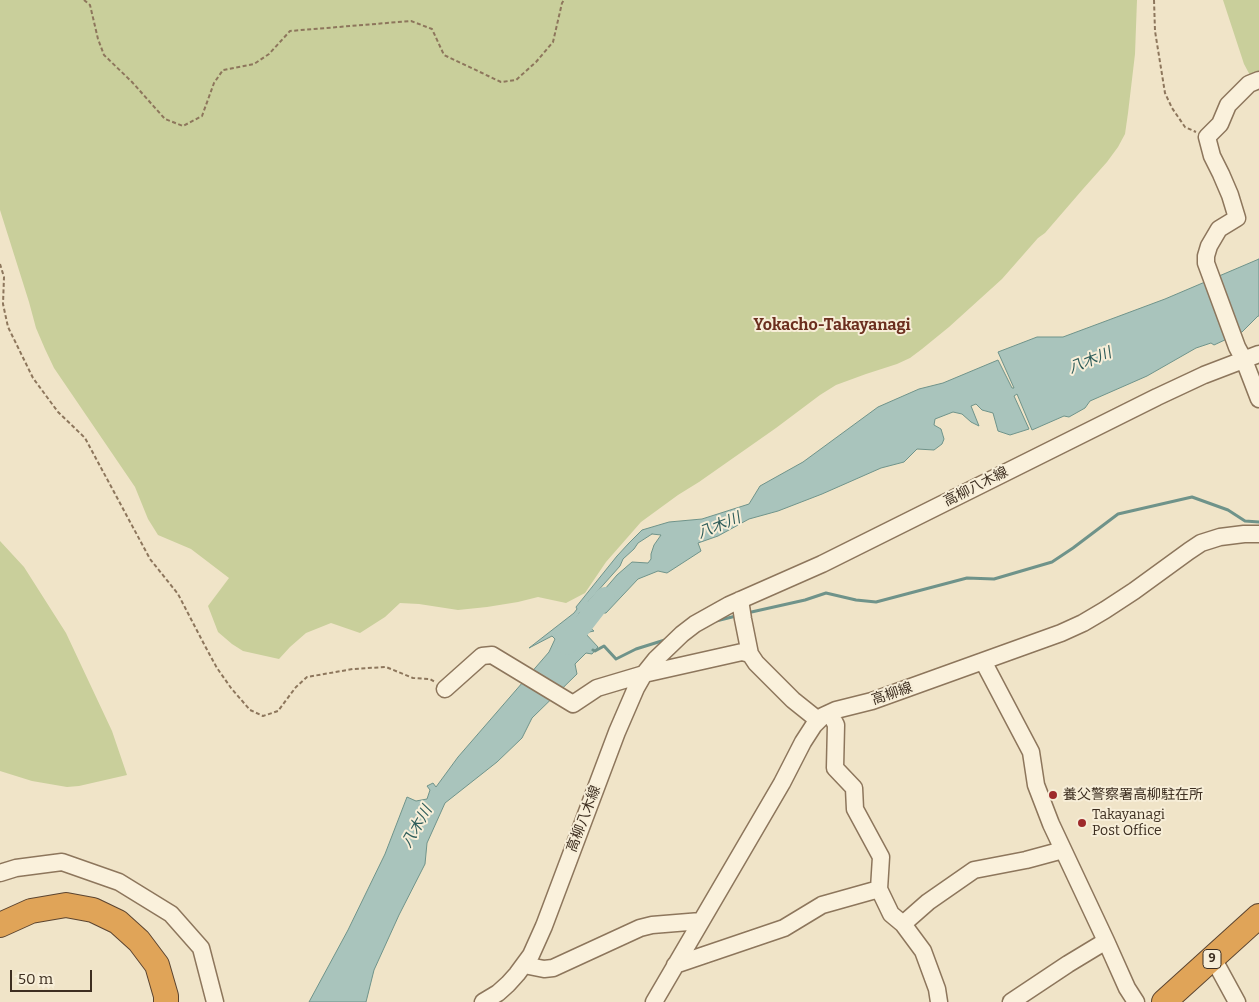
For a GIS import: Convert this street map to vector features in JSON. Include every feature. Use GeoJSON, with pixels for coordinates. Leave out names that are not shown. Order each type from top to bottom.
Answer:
{"type":"FeatureCollection","features":[{"type":"Feature","properties":{"kind":"highway"},"geometry":{"type":"LineString","coordinates":[[0,925],[31,911],[66,905],[93,910],[118,922],[139,941],[157,964],[166,1002]]}},
{"type":"Feature","properties":{"kind":"highway","name":"9"},"geometry":{"type":"LineString","coordinates":[[1164,1002],[1259,916]]}},
{"type":"Feature","properties":{"kind":"highway"},"geometry":{"type":"LineString","coordinates":[[0,943],[8,936],[32,923],[62,918],[91,923],[113,936],[133,953],[146,974],[154,1002]]}},
{"type":"Feature","properties":{"kind":"street"},"geometry":{"type":"LineString","coordinates":[[1259,80],[1249,84],[1228,105],[1220,124],[1207,137],[1212,156],[1230,196],[1237,218],[1219,229],[1209,246],[1206,256],[1206,263],[1247,354],[1259,399]]}},
{"type":"Feature","properties":{"kind":"street","name":"高柳八木線"},"geometry":{"type":"LineString","coordinates":[[483,1002],[500,997],[534,948],[623,717],[636,688],[644,674],[670,645],[710,614],[742,610],[830,560],[1247,354]]}},
{"type":"Feature","properties":{"kind":"street","name":"高柳線"},"geometry":{"type":"LineString","coordinates":[[824,716],[1050,638],[1089,620],[1120,601],[1202,543],[1220,537],[1259,534]]}},
{"type":"Feature","properties":{"kind":"street"},"geometry":{"type":"LineString","coordinates":[[742,610],[750,654],[756,663],[793,700],[824,716],[836,725],[835,768],[854,788],[855,810],[881,856],[880,889],[890,914],[903,924],[923,951],[937,989],[939,1002]]}},
{"type":"Feature","properties":{"kind":"street"},"geometry":{"type":"LineString","coordinates":[[445,689],[482,656],[492,655],[573,704],[597,688],[644,674],[742,652],[750,654]]}},
{"type":"Feature","properties":{"kind":"street"},"geometry":{"type":"LineString","coordinates":[[983,662],[1031,752],[1036,786],[1051,824],[1127,988],[1136,1002]]}},
{"type":"Feature","properties":{"kind":"street"},"geometry":{"type":"LineString","coordinates":[[654,1002],[782,783],[803,742],[824,716]]}},
{"type":"Feature","properties":{"kind":"street"},"geometry":{"type":"LineString","coordinates":[[903,924],[928,902],[974,870],[1026,860],[1063,850]]}},
{"type":"Feature","properties":{"kind":"street"},"geometry":{"type":"LineString","coordinates":[[0,873],[16,868],[62,862],[119,882],[171,914],[200,948],[215,1002]]}},
{"type":"Feature","properties":{"kind":"street"},"geometry":{"type":"LineString","coordinates":[[675,965],[784,928],[822,905],[880,889]]}},
{"type":"Feature","properties":{"kind":"street"},"geometry":{"type":"LineString","coordinates":[[524,965],[544,969],[553,968],[640,928],[652,925],[701,921]]}},
{"type":"Feature","properties":{"kind":"street"},"geometry":{"type":"LineString","coordinates":[[1011,1002],[1106,941]]}},
{"type":"Feature","properties":{"kind":"street"},"geometry":{"type":"LineString","coordinates":[[1214,958],[1237,1002]]}},
{"type":"Feature","properties":{"kind":"path"},"geometry":{"type":"LineString","coordinates":[[84,0],[90,5],[104,55],[132,82],[165,119],[183,126],[202,116],[214,83],[223,70],[254,64],[269,54],[290,32],[411,21],[432,28],[444,55],[501,82],[516,80],[536,62],[553,42],[564,0]]}},
{"type":"Feature","properties":{"kind":"path"},"geometry":{"type":"LineString","coordinates":[[1154,0],[1155,31],[1165,93],[1172,108],[1185,127],[1207,137]]}},
{"type":"Feature","properties":{"kind":"path"},"geometry":{"type":"LineString","coordinates":[[0,264],[4,277],[2,304],[8,327],[33,378],[58,412],[86,438],[150,558],[178,594],[217,668],[250,710],[263,716],[278,711],[296,687],[307,677],[353,669],[386,667],[413,678],[430,679],[445,689]]}},
{"type":"Feature","properties":{"kind":"green space"},"geometry":{"type":"Polygon","coordinates":[[[0,0],[1137,0],[1135,54],[1128,113],[1125,134],[1118,147],[1045,233],[1038,238],[1002,279],[922,349],[910,358],[897,364],[836,385],[678,495],[641,522],[606,562],[585,593],[566,603],[538,597],[518,602],[458,610],[400,603],[385,617],[360,633],[331,623],[306,633],[279,659],[243,651],[218,632],[208,606],[229,578],[191,549],[158,535],[148,519],[135,487],[54,368],[36,328],[0,210],[0,0]]]}},
{"type":"Feature","properties":{"kind":"green space"},"geometry":{"type":"Polygon","coordinates":[[[1223,0],[1259,0],[1259,89],[1244,64],[1223,0]]]}},
{"type":"Feature","properties":{"kind":"green space"},"geometry":{"type":"Polygon","coordinates":[[[0,541],[24,567],[66,633],[112,731],[127,775],[67,787],[32,781],[0,771],[0,541]]]}},
{"type":"Feature","properties":{"kind":"water"},"geometry":{"type":"Polygon","coordinates":[[[1259,259],[1259,316],[1242,332],[1214,345],[1211,343],[1196,348],[1147,376],[1090,401],[1085,408],[1069,417],[1064,416],[1032,430],[1017,394],[1014,396],[1029,429],[1010,435],[998,431],[993,413],[982,410],[976,404],[971,406],[979,426],[962,414],[953,412],[935,419],[934,425],[941,429],[944,439],[942,444],[934,450],[917,449],[904,462],[881,468],[778,511],[749,519],[718,536],[698,543],[701,551],[667,573],[658,571],[638,579],[606,613],[602,613],[596,619],[591,617],[588,619],[580,612],[577,617],[594,631],[585,633],[598,647],[592,654],[586,653],[575,664],[577,674],[532,718],[522,738],[497,762],[445,803],[427,843],[425,864],[374,970],[366,1002],[309,1002],[348,930],[385,854],[407,797],[416,801],[427,799],[430,790],[427,786],[433,783],[436,787],[458,757],[549,652],[555,639],[552,636],[529,648],[574,613],[577,609],[576,607],[617,556],[642,530],[669,522],[702,519],[749,504],[760,486],[803,462],[878,407],[919,389],[943,383],[998,360],[1012,388],[1014,388],[998,352],[1037,337],[1063,337],[1165,299],[1259,259]],[[652,534],[638,543],[588,602],[592,604],[617,575],[632,562],[648,563],[651,559],[654,545],[661,535],[652,534]]]}},
{"type":"Feature","properties":{"kind":"waterway"},"geometry":{"type":"LineString","coordinates":[[747,613],[805,600],[826,593],[856,600],[876,602],[967,578],[994,579],[1052,562],[1118,514],[1192,497],[1228,510],[1245,521],[1259,522]]}},
{"type":"Feature","properties":{"kind":"waterway","name":"八木川"},"geometry":{"type":"LineString","coordinates":[[567,645],[605,597]]}},
{"type":"Feature","properties":{"kind":"waterway"},"geometry":{"type":"LineString","coordinates":[[716,621],[736,616]]}},
{"type":"Feature","properties":{"kind":"waterway"},"geometry":{"type":"LineString","coordinates":[[593,650],[595,651],[604,646],[616,659],[636,649],[668,639]]}},
{"type":"Feature","properties":{"kind":"place","name":"養父警察署高柳駐在所"},"geometry":{"type":"Point","coordinates":[1053,795]}},
{"type":"Feature","properties":{"kind":"place","name":"Takayanagi Post Office"},"geometry":{"type":"Point","coordinates":[1082,823]}},
{"type":"Feature","properties":{"kind":"district","name":"Yokacho-Takayanagi"},"geometry":{"type":"Point","coordinates":[832,326]}}]}
